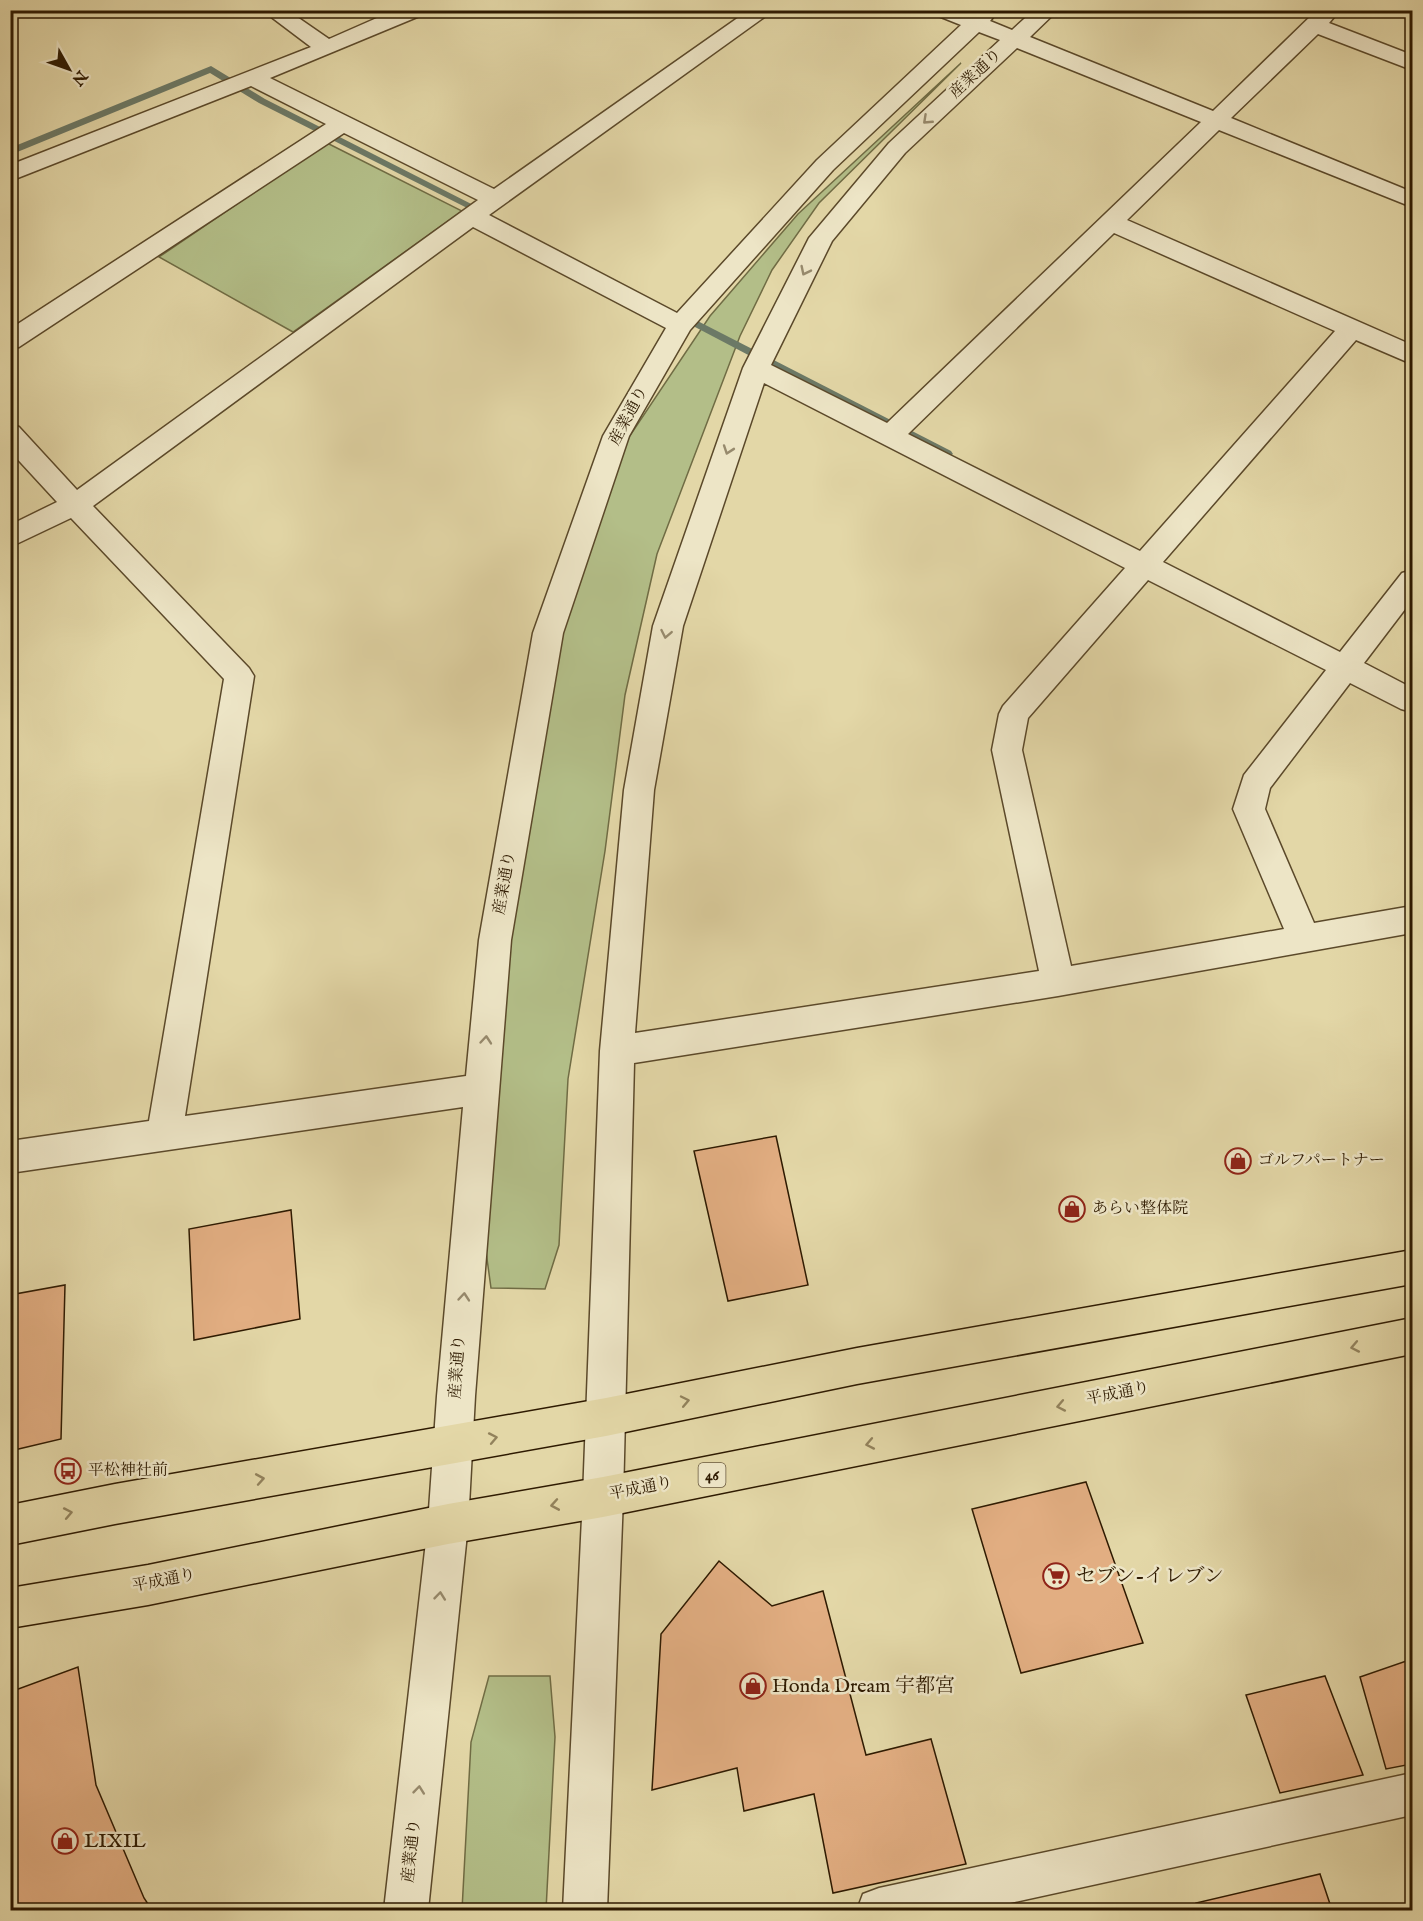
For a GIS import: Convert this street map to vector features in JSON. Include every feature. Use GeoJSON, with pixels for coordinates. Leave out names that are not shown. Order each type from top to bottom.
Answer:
{"type":"FeatureCollection","features":[{"type":"Feature","properties":{"kind":"main road"},"geometry":{"type":"LineString","coordinates":[[10,1525],[115,1504],[606,1417],[857,1366],[1413,1267]]}},
{"type":"Feature","properties":{"kind":"main road","name":"平成通り"},"geometry":{"type":"LineString","coordinates":[[10,1608],[148,1585],[448,1524],[603,1497],[1413,1336]]}},
{"type":"Feature","properties":{"kind":"street"},"geometry":{"type":"LineString","coordinates":[[272,10],[327,48]]}},
{"type":"Feature","properties":{"kind":"street"},"geometry":{"type":"LineString","coordinates":[[10,174],[327,48],[414,10]]}},
{"type":"Feature","properties":{"kind":"street"},"geometry":{"type":"LineString","coordinates":[[10,537],[75,505],[472,216],[764,10]]}},
{"type":"Feature","properties":{"kind":"street"},"geometry":{"type":"LineString","coordinates":[[944,10],[982,16],[1014,39],[1413,200]]}},
{"type":"Feature","properties":{"kind":"street","name":"産業通り"},"geometry":{"type":"LineString","coordinates":[[585,1911],[606,1417],[617,1051],[639,790],[668,626],[756,368],[821,238],[897,148],[1048,10]]}},
{"type":"Feature","properties":{"kind":"street","name":"産業通り"},"geometry":{"type":"LineString","coordinates":[[406,1911],[448,1524],[452,1445],[495,940],[548,633],[616,436],[680,325],[825,165],[982,16]]}},
{"type":"Feature","properties":{"kind":"street"},"geometry":{"type":"LineString","coordinates":[[890,436],[1323,18],[1413,63]]}},
{"type":"Feature","properties":{"kind":"street"},"geometry":{"type":"LineString","coordinates":[[252,78],[495,200]]}},
{"type":"Feature","properties":{"kind":"street"},"geometry":{"type":"LineString","coordinates":[[10,340],[343,123]]}},
{"type":"Feature","properties":{"kind":"street"},"geometry":{"type":"LineString","coordinates":[[472,216],[680,325]]}},
{"type":"Feature","properties":{"kind":"street"},"geometry":{"type":"LineString","coordinates":[[1112,223],[1413,355]]}},
{"type":"Feature","properties":{"kind":"street"},"geometry":{"type":"LineString","coordinates":[[1058,982],[1007,750],[1014,714],[1351,328]]}},
{"type":"Feature","properties":{"kind":"street"},"geometry":{"type":"LineString","coordinates":[[756,368],[1413,701]]}},
{"type":"Feature","properties":{"kind":"street"},"geometry":{"type":"LineString","coordinates":[[10,433],[75,505],[239,676],[165,1133]]}},
{"type":"Feature","properties":{"kind":"street"},"geometry":{"type":"LineString","coordinates":[[1304,938],[1249,809],[1255,784],[1413,580]]}},
{"type":"Feature","properties":{"kind":"street"},"geometry":{"type":"LineString","coordinates":[[617,1051],[1058,982],[1413,920]]}},
{"type":"Feature","properties":{"kind":"street"},"geometry":{"type":"LineString","coordinates":[[10,1157],[482,1089]]}},
{"type":"Feature","properties":{"kind":"street"},"geometry":{"type":"LineString","coordinates":[[879,1911],[1413,1794]]}},
{"type":"Feature","properties":{"kind":"green space"},"geometry":{"type":"Polygon","coordinates":[[[961,63],[819,203],[772,270],[740,336],[657,554],[625,695],[605,851],[568,1079],[559,1245],[545,1289],[491,1288],[484,1237],[502,993],[554,651],[600,504],[629,437],[710,316],[798,214],[961,63]]]}},
{"type":"Feature","properties":{"kind":"green space"},"geometry":{"type":"Polygon","coordinates":[[[327,143],[462,211],[293,332],[159,257],[327,143]]]}},
{"type":"Feature","properties":{"kind":"green space"},"geometry":{"type":"Polygon","coordinates":[[[489,1676],[550,1676],[555,1737],[546,1910],[462,1910],[471,1742],[489,1676]]]}},
{"type":"Feature","properties":{"kind":"building"},"geometry":{"type":"Polygon","coordinates":[[[776,1136],[808,1285],[728,1301],[694,1151],[776,1136]]]}},
{"type":"Feature","properties":{"kind":"building"},"geometry":{"type":"Polygon","coordinates":[[[291,1210],[300,1319],[194,1340],[189,1229],[291,1210]]]}},
{"type":"Feature","properties":{"kind":"building"},"geometry":{"type":"Polygon","coordinates":[[[65,1285],[61,1439],[10,1451],[10,1295],[65,1285]]]}},
{"type":"Feature","properties":{"kind":"building","name":"セブン-イレブン"},"geometry":{"type":"Polygon","coordinates":[[[1086,1482],[1143,1643],[1021,1673],[972,1509],[1086,1482]]]}},
{"type":"Feature","properties":{"kind":"building","name":"Honda Dream 宇都宮"},"geometry":{"type":"Polygon","coordinates":[[[719,1561],[772,1606],[823,1591],[866,1755],[931,1739],[966,1864],[833,1893],[814,1794],[744,1811],[737,1768],[652,1790],[661,1634],[719,1561]]]}},
{"type":"Feature","properties":{"kind":"building"},"geometry":{"type":"Polygon","coordinates":[[[1412,1659],[1412,1764],[1386,1769],[1360,1677],[1412,1659]]]}},
{"type":"Feature","properties":{"kind":"building","name":"LIXIL"},"geometry":{"type":"Polygon","coordinates":[[[78,1667],[96,1785],[144,1898],[152,1910],[10,1910],[10,1692],[78,1667]]]}},
{"type":"Feature","properties":{"kind":"building"},"geometry":{"type":"Polygon","coordinates":[[[1325,1676],[1363,1775],[1280,1793],[1246,1695],[1325,1676]]]}},
{"type":"Feature","properties":{"kind":"building"},"geometry":{"type":"Polygon","coordinates":[[[1320,1874],[1332,1910],[1198,1910],[1196,1903],[1320,1874]]]}},
{"type":"Feature","properties":{"kind":"waterway"},"geometry":{"type":"LineString","coordinates":[[10,152],[211,69],[262,101],[484,213]]}},
{"type":"Feature","properties":{"kind":"waterway"},"geometry":{"type":"LineString","coordinates":[[680,315],[947,454]]}},
{"type":"Feature","properties":{"kind":"place","name":"ゴルフパートナー"},"geometry":{"type":"Point","coordinates":[1238,1161]}},
{"type":"Feature","properties":{"kind":"place","name":"あらい整体院"},"geometry":{"type":"Point","coordinates":[1072,1209]}},
{"type":"Feature","properties":{"kind":"place","name":"平松神社前"},"geometry":{"type":"Point","coordinates":[68,1471]}},
{"type":"Feature","properties":{"kind":"place","name":"セブン-イレブン"},"geometry":{"type":"Point","coordinates":[1056,1576]}},
{"type":"Feature","properties":{"kind":"place","name":"Honda Dream 宇都宮"},"geometry":{"type":"Point","coordinates":[753,1686]}},
{"type":"Feature","properties":{"kind":"place","name":"LIXIL"},"geometry":{"type":"Point","coordinates":[65,1841]}}]}
